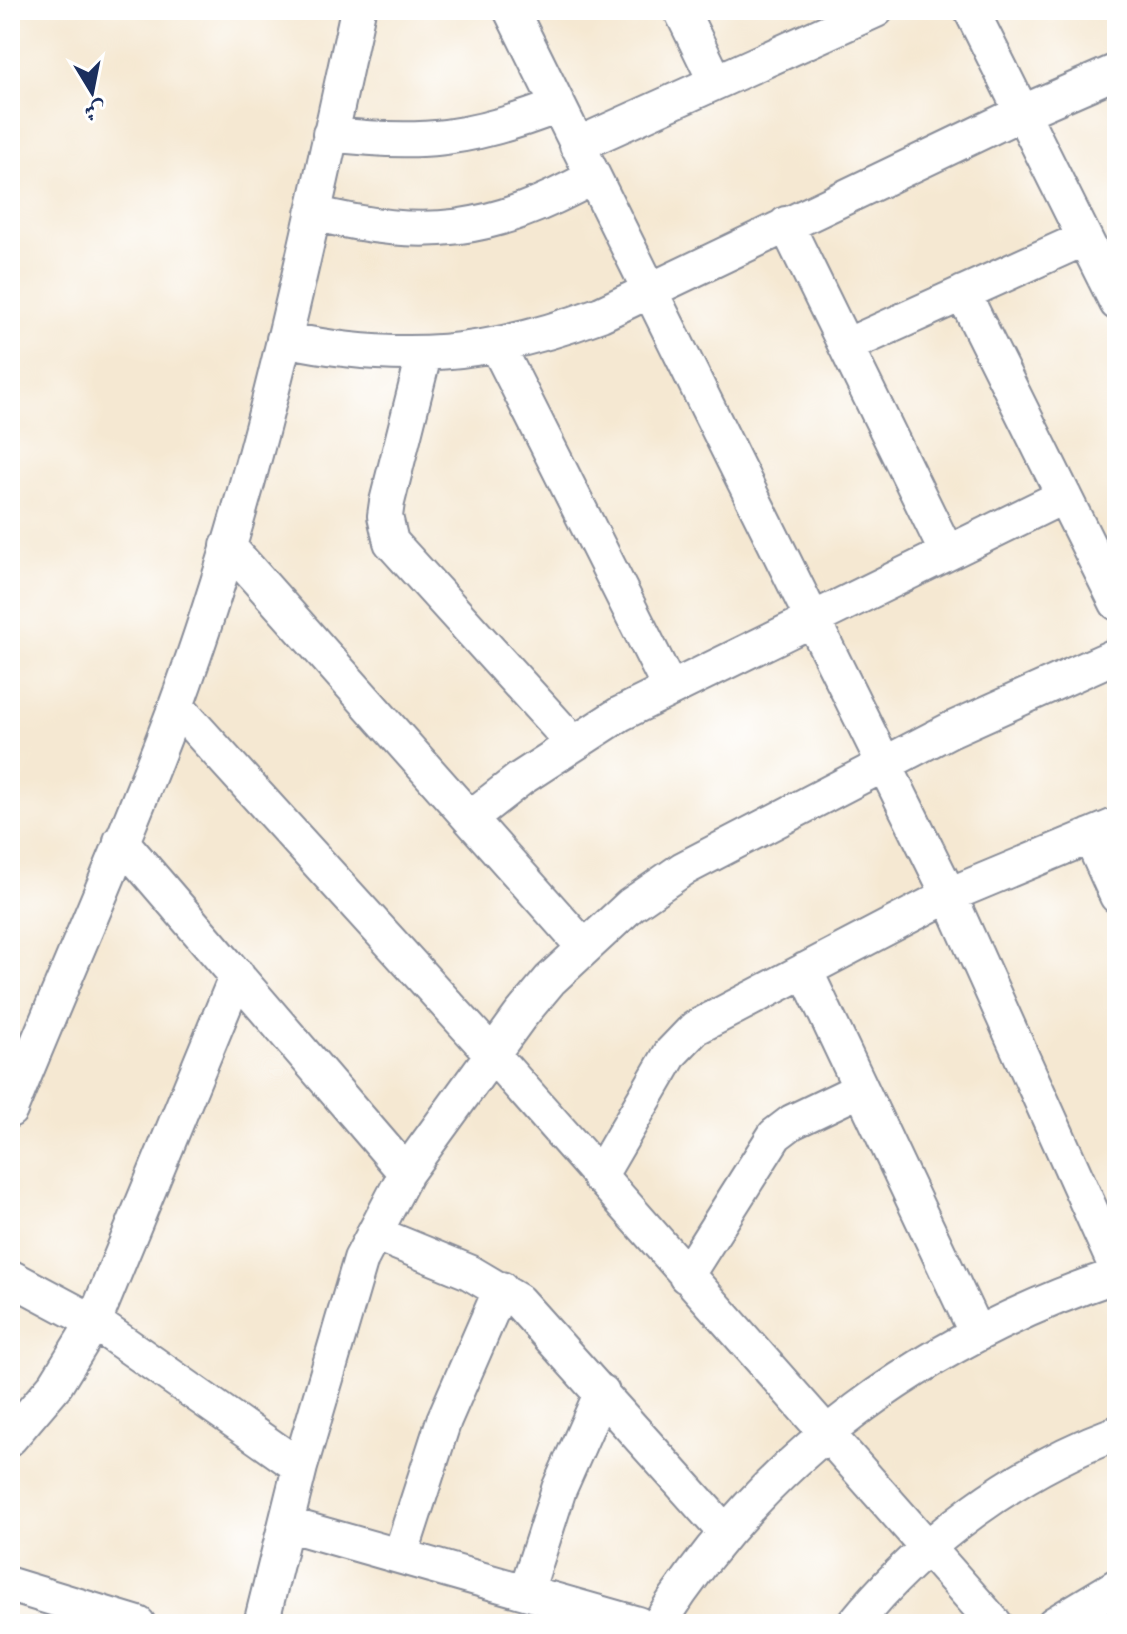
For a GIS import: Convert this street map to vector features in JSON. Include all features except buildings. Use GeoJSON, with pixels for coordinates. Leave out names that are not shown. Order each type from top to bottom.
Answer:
{"type":"FeatureCollection","features":[{"type":"Feature","properties":{"kind":"street"},"geometry":{"type":"LineString","coordinates":[[10,1110],[176,706],[228,546],[284,339],[358,10]]}},
{"type":"Feature","properties":{"kind":"street"},"geometry":{"type":"LineString","coordinates":[[511,10],[949,895],[1117,1269]]}},
{"type":"Feature","properties":{"kind":"street"},"geometry":{"type":"LineString","coordinates":[[681,10],[716,82]]}},
{"type":"Feature","properties":{"kind":"street"},"geometry":{"type":"LineString","coordinates":[[577,145],[716,82],[823,21],[876,10]]}},
{"type":"Feature","properties":{"kind":"street"},"geometry":{"type":"LineString","coordinates":[[971,10],[1117,303]]}},
{"type":"Feature","properties":{"kind":"street"},"geometry":{"type":"LineString","coordinates":[[284,339],[330,349],[424,355],[498,347],[601,314],[1021,113],[1117,71]]}},
{"type":"Feature","properties":{"kind":"street"},"geometry":{"type":"LineString","coordinates":[[330,134],[388,142],[447,140],[504,127],[558,106]]}},
{"type":"Feature","properties":{"kind":"street"},"geometry":{"type":"LineString","coordinates":[[313,213],[370,227],[414,230],[487,223],[542,205],[593,177]]}},
{"type":"Feature","properties":{"kind":"street"},"geometry":{"type":"LineString","coordinates":[[786,224],[947,553]]}},
{"type":"Feature","properties":{"kind":"street"},"geometry":{"type":"LineString","coordinates":[[846,346],[1083,239]]}},
{"type":"Feature","properties":{"kind":"street"},"geometry":{"type":"LineString","coordinates":[[963,293],[1117,603]]}},
{"type":"Feature","properties":{"kind":"street"},"geometry":{"type":"LineString","coordinates":[[498,347],[670,689]]}},
{"type":"Feature","properties":{"kind":"street"},"geometry":{"type":"LineString","coordinates":[[424,355],[387,502],[385,516],[391,542],[573,743]]}},
{"type":"Feature","properties":{"kind":"street"},"geometry":{"type":"LineString","coordinates":[[470,818],[573,743],[670,689],[1064,496]]}},
{"type":"Feature","properties":{"kind":"street"},"geometry":{"type":"LineString","coordinates":[[228,546],[583,946]]}},
{"type":"Feature","properties":{"kind":"street"},"geometry":{"type":"LineString","coordinates":[[261,1624],[300,1467],[351,1286],[374,1233],[406,1173],[530,1004],[583,946],[631,905],[683,869],[1017,698],[1117,655]]}},
{"type":"Feature","properties":{"kind":"street"},"geometry":{"type":"LineString","coordinates":[[176,706],[492,1054],[825,1435],[995,1624]]}},
{"type":"Feature","properties":{"kind":"street"},"geometry":{"type":"LineString","coordinates":[[599,1177],[682,1040],[710,1018],[949,895],[1103,831],[1117,896]]}},
{"type":"Feature","properties":{"kind":"street"},"geometry":{"type":"LineString","coordinates":[[121,841],[406,1173]]}},
{"type":"Feature","properties":{"kind":"street"},"geometry":{"type":"LineString","coordinates":[[805,970],[976,1332]]}},
{"type":"Feature","properties":{"kind":"street"},"geometry":{"type":"LineString","coordinates":[[10,1438],[56,1384],[94,1322],[237,975]]}},
{"type":"Feature","properties":{"kind":"street"},"geometry":{"type":"LineString","coordinates":[[686,1276],[775,1135],[861,1089]]}},
{"type":"Feature","properties":{"kind":"street"},"geometry":{"type":"LineString","coordinates":[[374,1233],[501,1289],[533,1315],[725,1532]]}},
{"type":"Feature","properties":{"kind":"street"},"geometry":{"type":"LineString","coordinates":[[659,1624],[725,1532],[756,1497],[825,1435],[910,1371],[976,1332],[1071,1291],[1117,1275]]}},
{"type":"Feature","properties":{"kind":"street"},"geometry":{"type":"LineString","coordinates":[[10,1277],[94,1322],[300,1467]]}},
{"type":"Feature","properties":{"kind":"street"},"geometry":{"type":"LineString","coordinates":[[400,1556],[444,1420],[501,1289]]}},
{"type":"Feature","properties":{"kind":"street"},"geometry":{"type":"LineString","coordinates":[[526,1592],[559,1489],[602,1392]]}},
{"type":"Feature","properties":{"kind":"street"},"geometry":{"type":"LineString","coordinates":[[854,1624],[927,1548],[984,1504],[1047,1466],[1117,1433]]}},
{"type":"Feature","properties":{"kind":"street"},"geometry":{"type":"LineString","coordinates":[[286,1524],[638,1624]]}},
{"type":"Feature","properties":{"kind":"street"},"geometry":{"type":"LineString","coordinates":[[10,1585],[138,1624]]}},
{"type":"Feature","properties":{"kind":"street"},"geometry":{"type":"LineString","coordinates":[[1054,1624],[1117,1586]]}}]}
